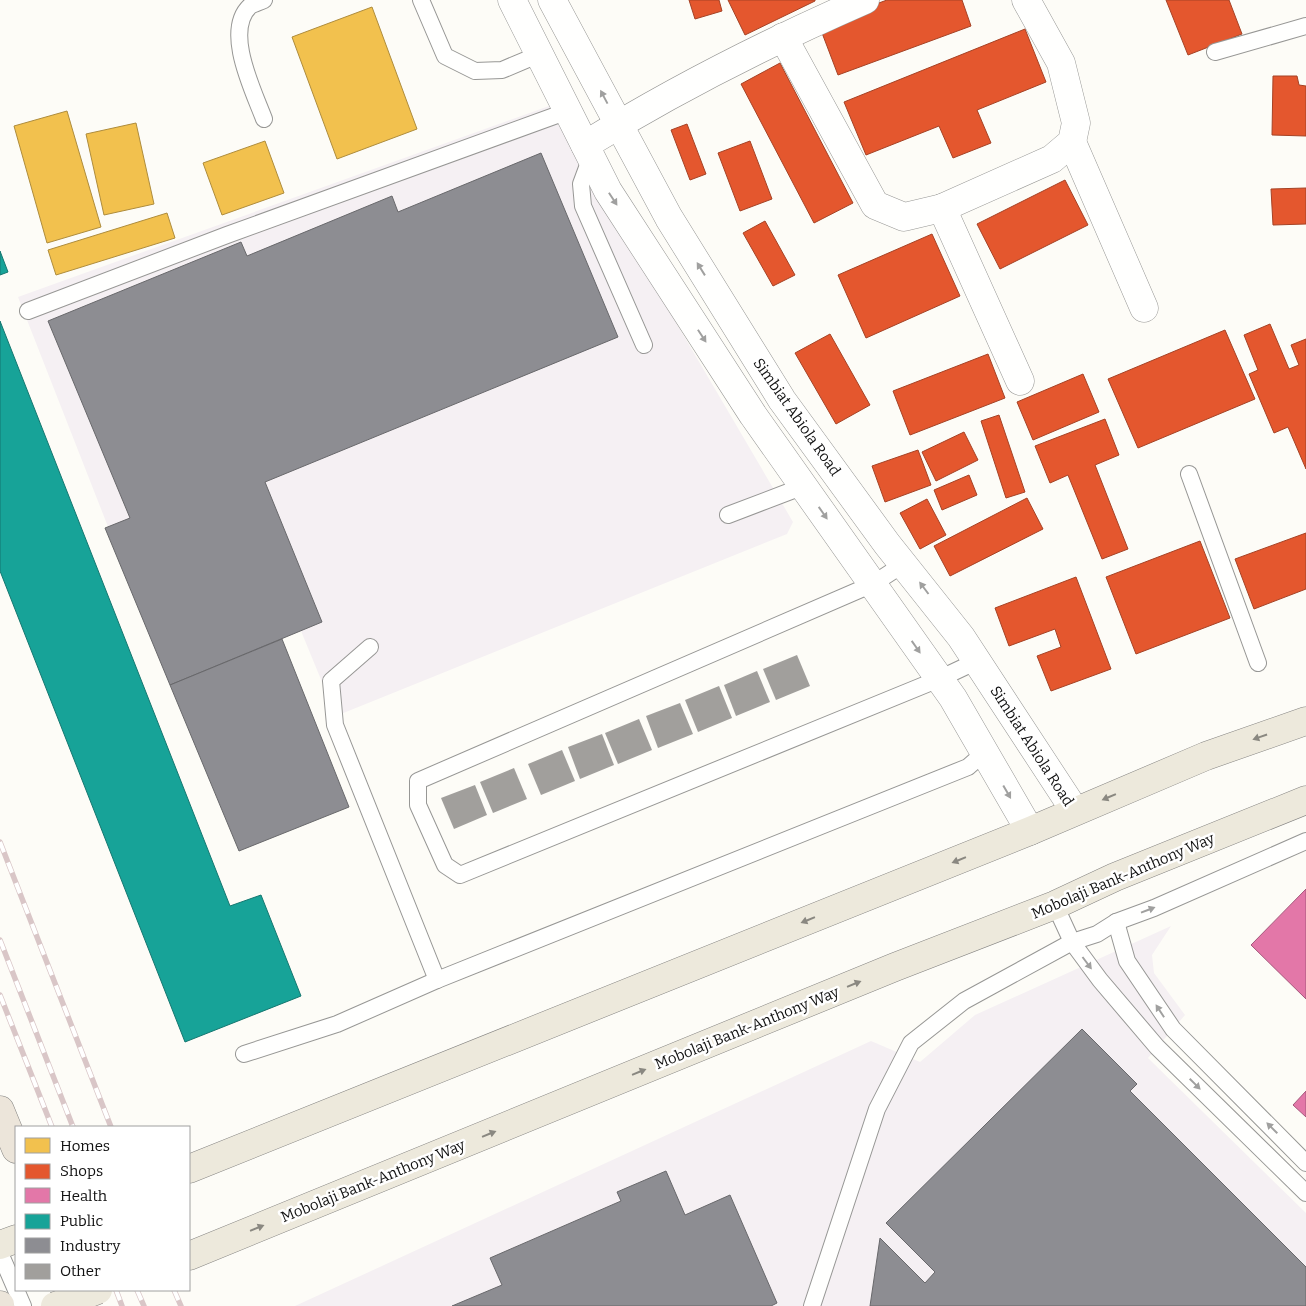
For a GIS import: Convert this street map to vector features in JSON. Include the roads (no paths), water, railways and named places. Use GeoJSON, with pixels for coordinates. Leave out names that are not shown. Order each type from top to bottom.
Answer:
{"type":"FeatureCollection","features":[{"type":"Feature","properties":{"kind":"highway"},"geometry":{"type":"LineString","coordinates":[[0,1110],[15,1147]]}},
{"type":"Feature","properties":{"kind":"highway"},"geometry":{"type":"LineString","coordinates":[[75,1291],[82,1306]]}},
{"type":"Feature","properties":{"kind":"main road"},"geometry":{"type":"LineString","coordinates":[[190,1169],[1030,831],[1206,756],[1306,721]]}},
{"type":"Feature","properties":{"kind":"main road","name":"Mobolaji Bank-Anthony Way"},"geometry":{"type":"LineString","coordinates":[[200,1251],[877,975],[1055,905],[1114,877],[1306,800]]}},
{"type":"Feature","properties":{"kind":"main road"},"geometry":{"type":"LineString","coordinates":[[0,1245],[15,1239]]}},
{"type":"Feature","properties":{"kind":"main road"},"geometry":{"type":"LineString","coordinates":[[55,1306],[95,1291]]}},
{"type":"Feature","properties":{"kind":"street"},"geometry":{"type":"LineString","coordinates":[[512,0],[608,191],[753,414],[939,679],[985,752],[1030,831]]}},
{"type":"Feature","properties":{"kind":"street","name":"Simbiat Abiola Road"},"geometry":{"type":"LineString","coordinates":[[552,0],[669,218],[782,400],[887,544],[904,563],[977,661],[1076,811]]}},
{"type":"Feature","properties":{"kind":"street"},"geometry":{"type":"LineString","coordinates":[[588,151],[618,124],[783,37],[865,0]]}},
{"type":"Feature","properties":{"kind":"street"},"geometry":{"type":"LineString","coordinates":[[1026,0],[1061,63],[1076,123],[1072,142],[1144,308]]}},
{"type":"Feature","properties":{"kind":"street"},"geometry":{"type":"LineString","coordinates":[[783,37],[876,204],[904,217],[942,208],[1052,159],[1072,142]]}},
{"type":"Feature","properties":{"kind":"street"},"geometry":{"type":"LineString","coordinates":[[942,208],[1020,381]]}},
{"type":"Feature","properties":{"kind":"lane"},"geometry":{"type":"LineString","coordinates":[[264,0],[250,6],[241,23],[241,57],[264,119]]}},
{"type":"Feature","properties":{"kind":"lane"},"geometry":{"type":"LineString","coordinates":[[421,0],[445,56],[474,71],[502,70],[540,54]]}},
{"type":"Feature","properties":{"kind":"lane"},"geometry":{"type":"LineString","coordinates":[[1215,52],[1306,26]]}},
{"type":"Feature","properties":{"kind":"lane"},"geometry":{"type":"LineString","coordinates":[[28,311],[227,235],[568,111]]}},
{"type":"Feature","properties":{"kind":"lane"},"geometry":{"type":"LineString","coordinates":[[588,151],[581,184],[583,206],[644,345]]}},
{"type":"Feature","properties":{"kind":"lane"},"geometry":{"type":"LineString","coordinates":[[1189,474],[1258,663]]}},
{"type":"Feature","properties":{"kind":"lane"},"geometry":{"type":"LineString","coordinates":[[728,514],[804,486]]}},
{"type":"Feature","properties":{"kind":"lane"},"geometry":{"type":"LineString","coordinates":[[904,563],[873,584],[418,781],[418,805],[446,865],[460,875],[939,679],[977,661]]}},
{"type":"Feature","properties":{"kind":"lane"},"geometry":{"type":"LineString","coordinates":[[370,647],[331,681],[334,725],[437,980]]}},
{"type":"Feature","properties":{"kind":"lane"},"geometry":{"type":"LineString","coordinates":[[244,1054],[337,1024],[437,980],[968,767],[985,752]]}},
{"type":"Feature","properties":{"kind":"lane"},"geometry":{"type":"LineString","coordinates":[[812,1306],[877,1109],[911,1043],[964,1001],[1072,942],[1097,934],[1116,922],[1154,908],[1306,841]]}},
{"type":"Feature","properties":{"kind":"lane"},"geometry":{"type":"LineString","coordinates":[[1055,905],[1072,942],[1100,980],[1157,1047],[1306,1193]]}},
{"type":"Feature","properties":{"kind":"lane"},"geometry":{"type":"LineString","coordinates":[[1116,922],[1127,961],[1173,1029],[1306,1163]]}},
{"type":"Feature","properties":{"kind":"lane"},"geometry":{"type":"LineString","coordinates":[[0,1253],[15,1288]]}},
{"type":"Feature","properties":{"kind":"lane"},"geometry":{"type":"LineString","coordinates":[[16,1291],[23,1306]]}},
{"type":"Feature","properties":{"kind":"railway"},"geometry":{"type":"LineString","coordinates":[[0,842],[111,1126]]}},
{"type":"Feature","properties":{"kind":"railway"},"geometry":{"type":"LineString","coordinates":[[0,940],[73,1126]]}},
{"type":"Feature","properties":{"kind":"railway"},"geometry":{"type":"LineString","coordinates":[[0,995],[52,1126]]}},
{"type":"Feature","properties":{"kind":"railway"},"geometry":{"type":"LineString","coordinates":[[116,1291],[122,1306]]}},
{"type":"Feature","properties":{"kind":"railway"},"geometry":{"type":"LineString","coordinates":[[137,1291],[144,1306]]}},
{"type":"Feature","properties":{"kind":"railway"},"geometry":{"type":"LineString","coordinates":[[174,1291],[181,1306]]}}]}
